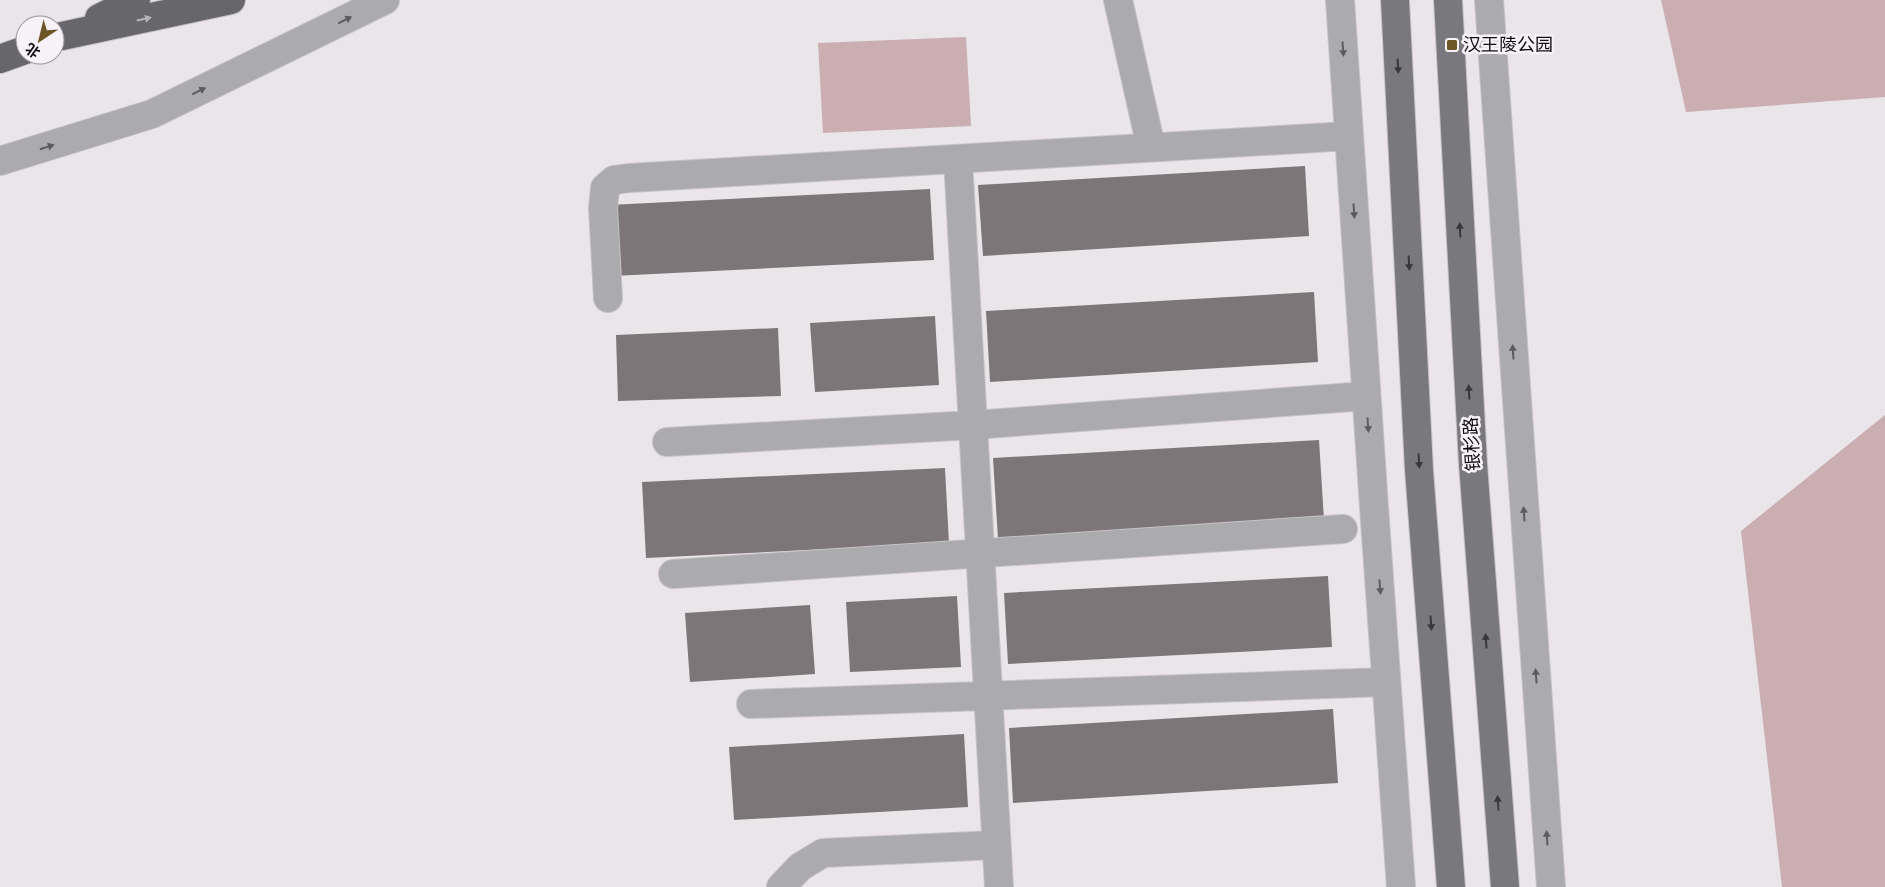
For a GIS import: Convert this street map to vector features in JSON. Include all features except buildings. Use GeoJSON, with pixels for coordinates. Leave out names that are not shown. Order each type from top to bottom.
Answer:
{"type":"FeatureCollection","features":[{"type":"Feature","properties":{"kind":"highway"},"geometry":{"type":"LineString","coordinates":[[65,35],[136,0]]}},
{"type":"Feature","properties":{"kind":"highway"},"geometry":{"type":"LineString","coordinates":[[65,37],[231,0]]}},
{"type":"Feature","properties":{"kind":"highway"},"geometry":{"type":"LineString","coordinates":[[0,60],[15,54]]}},
{"type":"Feature","properties":{"kind":"main road"},"geometry":{"type":"LineString","coordinates":[[1395,0],[1419,470],[1451,887]]}},
{"type":"Feature","properties":{"kind":"main road","name":"银杉路"},"geometry":{"type":"LineString","coordinates":[[1448,0],[1473,464],[1505,887]]}},
{"type":"Feature","properties":{"kind":"street"},"geometry":{"type":"LineString","coordinates":[[0,161],[152,114],[385,0]]}},
{"type":"Feature","properties":{"kind":"street"},"geometry":{"type":"LineString","coordinates":[[1118,0],[1151,147]]}},
{"type":"Feature","properties":{"kind":"street"},"geometry":{"type":"LineString","coordinates":[[1340,0],[1401,887]]}},
{"type":"Feature","properties":{"kind":"street"},"geometry":{"type":"LineString","coordinates":[[1489,0],[1551,887]]}},
{"type":"Feature","properties":{"kind":"street"},"geometry":{"type":"LineString","coordinates":[[608,298],[603,208],[605,188],[614,180],[1349,136]]}},
{"type":"Feature","properties":{"kind":"street"},"geometry":{"type":"LineString","coordinates":[[958,159],[999,887]]}},
{"type":"Feature","properties":{"kind":"street"},"geometry":{"type":"LineString","coordinates":[[667,442],[973,425],[1366,396]]}},
{"type":"Feature","properties":{"kind":"street"},"geometry":{"type":"LineString","coordinates":[[673,574],[1343,529]]}},
{"type":"Feature","properties":{"kind":"street"},"geometry":{"type":"LineString","coordinates":[[751,704],[1386,682]]}},
{"type":"Feature","properties":{"kind":"street"},"geometry":{"type":"LineString","coordinates":[[780,887],[800,867],[823,854],[996,845]]}},
{"type":"Feature","properties":{"kind":"shaded area"},"geometry":{"type":"Polygon","coordinates":[[[1661,0],[1885,0],[1885,97],[1686,112],[1661,0]]]}},
{"type":"Feature","properties":{"kind":"shaded area"},"geometry":{"type":"Polygon","coordinates":[[[966,37],[971,126],[823,133],[818,43],[966,37]]]}},
{"type":"Feature","properties":{"kind":"shaded area"},"geometry":{"type":"Polygon","coordinates":[[[1885,415],[1885,887],[1782,887],[1741,531],[1885,415]]]}},
{"type":"Feature","properties":{"kind":"place","name":"汉王陵公园"},"geometry":{"type":"Point","coordinates":[1452,45]}}]}
